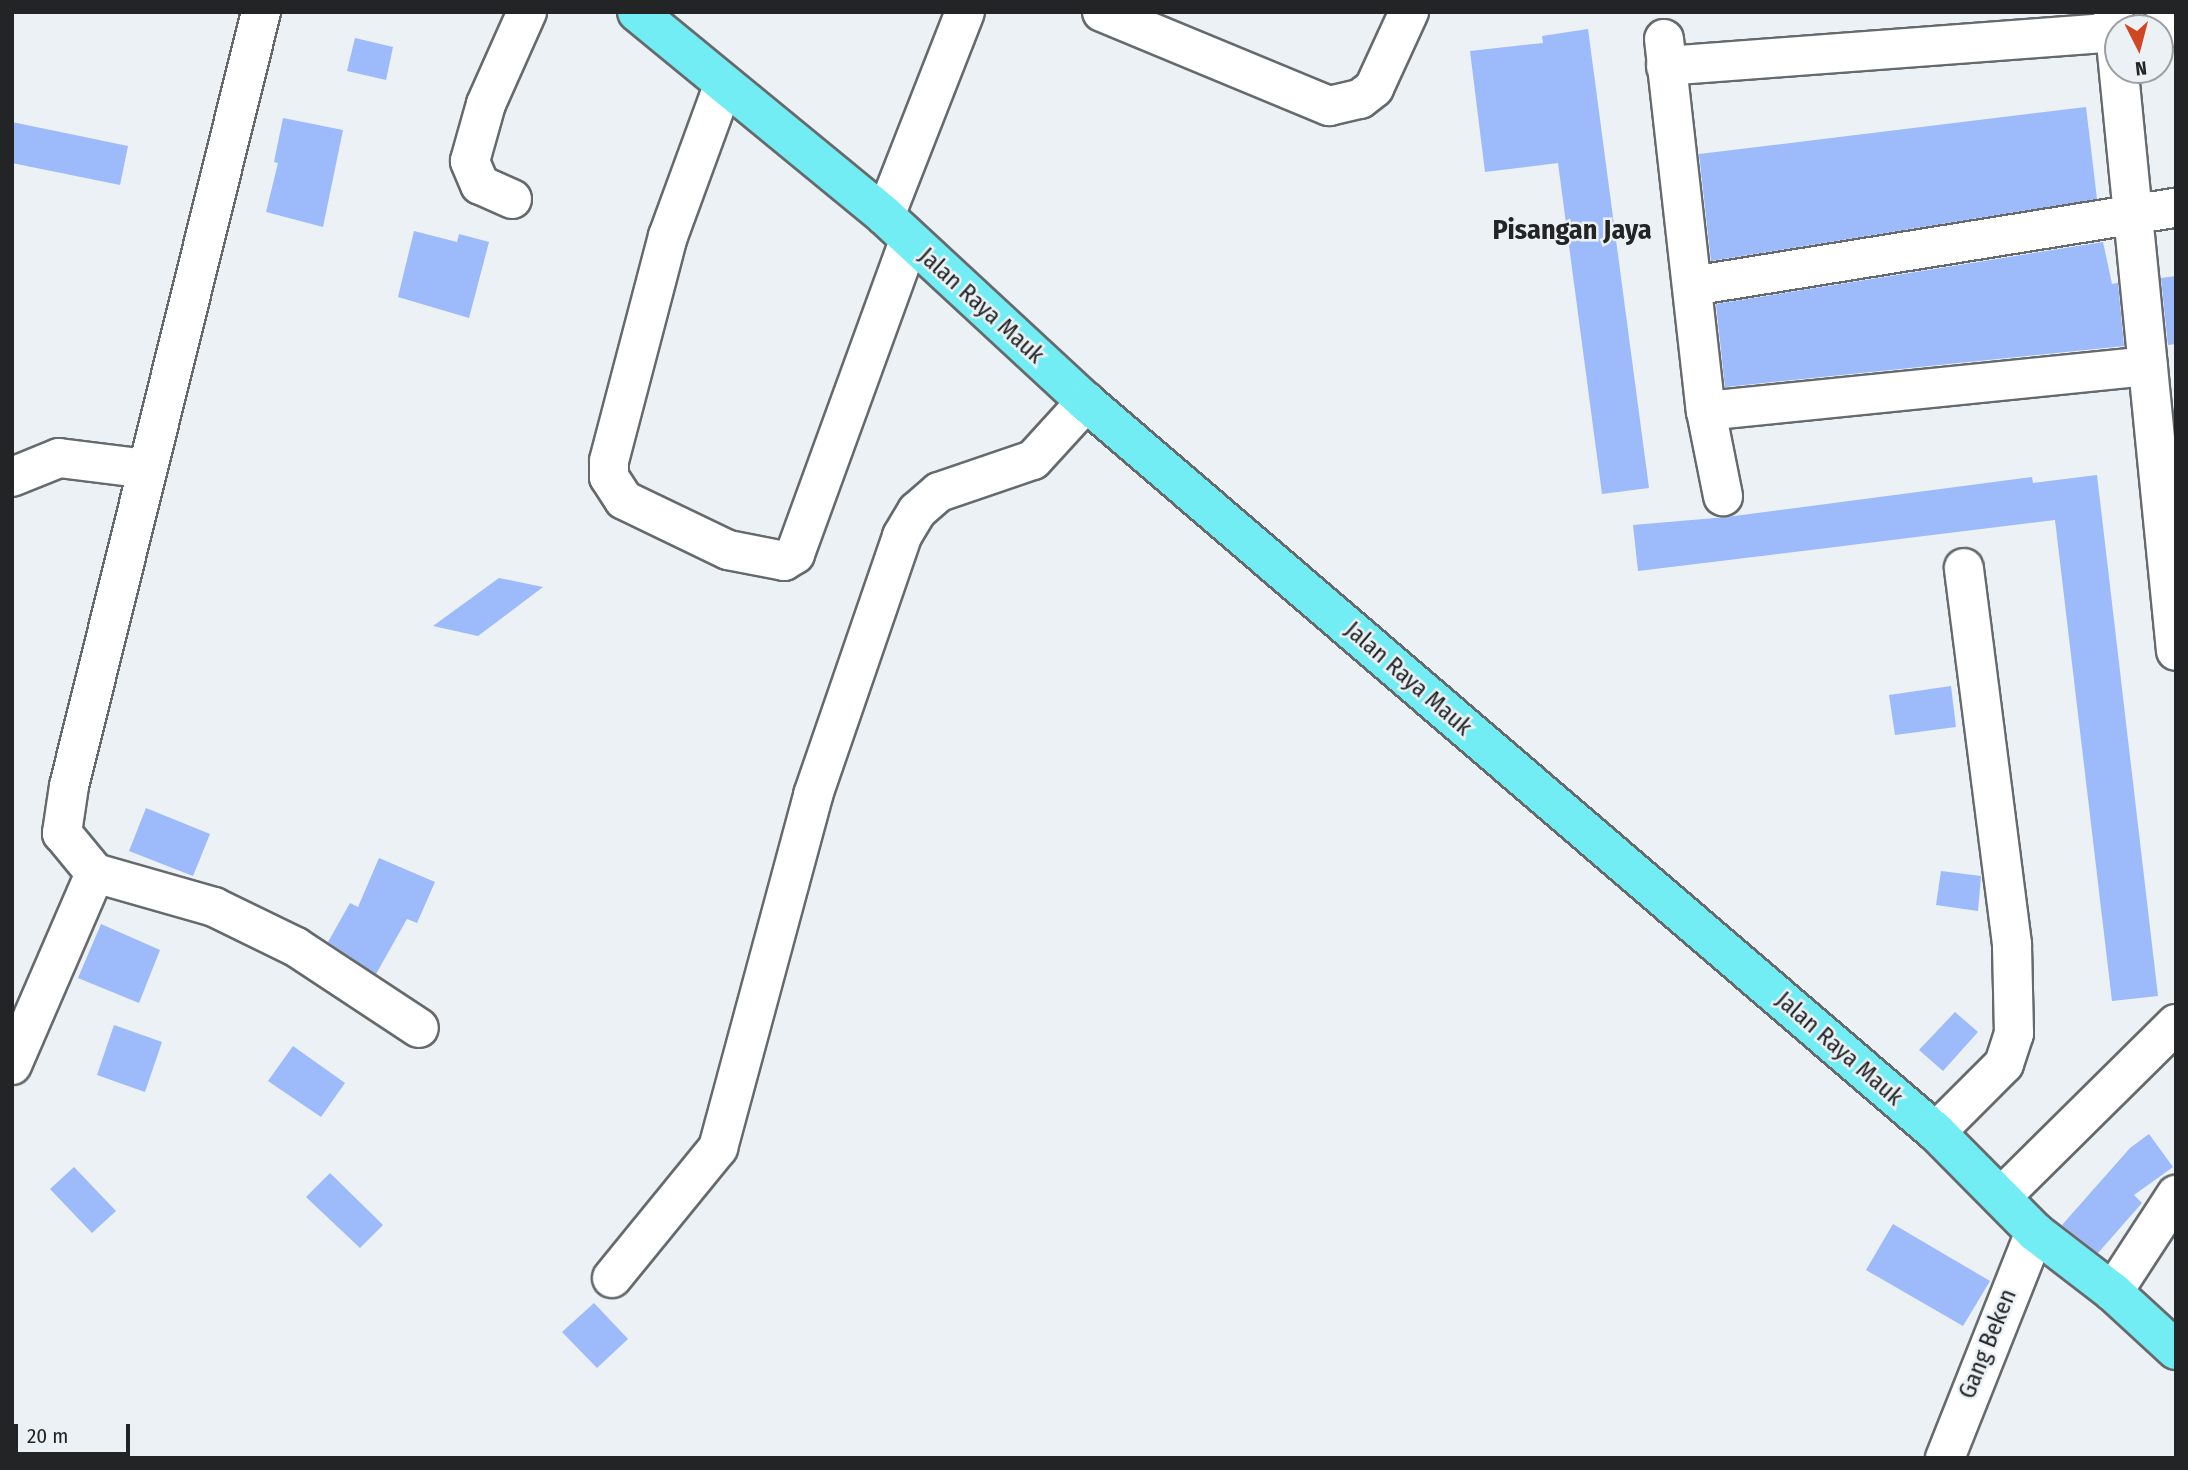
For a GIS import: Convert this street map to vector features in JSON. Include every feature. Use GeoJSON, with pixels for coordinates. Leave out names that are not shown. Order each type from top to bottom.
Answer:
{"type":"FeatureCollection","features":[{"type":"Feature","properties":{"kind":"main road","name":"Jalan Raya Mauk"},"geometry":{"type":"LineString","coordinates":[[637,12],[897,228],[1086,402],[1936,1132],[2035,1232],[2113,1292],[2176,1350]]}},
{"type":"Feature","properties":{"kind":"street"},"geometry":{"type":"LineString","coordinates":[[261,12],[61,825],[64,838],[95,873],[237,919],[296,947],[419,1028]]}},
{"type":"Feature","properties":{"kind":"street"},"geometry":{"type":"LineString","coordinates":[[512,199],[480,185],[470,160],[486,104],[527,12]]}},
{"type":"Feature","properties":{"kind":"street"},"geometry":{"type":"LineString","coordinates":[[723,86],[668,236],[609,461],[608,477],[624,500],[728,550],[766,559],[791,558],[798,550],[965,12]]}},
{"type":"Feature","properties":{"kind":"street"},"geometry":{"type":"LineString","coordinates":[[1102,12],[1329,106],[1360,99],[1374,88],[1409,12]]}},
{"type":"Feature","properties":{"kind":"street"},"geometry":{"type":"LineString","coordinates":[[1723,496],[1706,411],[1665,53],[2104,27]]}},
{"type":"Feature","properties":{"kind":"street"},"geometry":{"type":"LineString","coordinates":[[2121,84],[2135,214],[2158,376],[2176,651]]}},
{"type":"Feature","properties":{"kind":"street"},"geometry":{"type":"LineString","coordinates":[[1692,286],[2176,208]]}},
{"type":"Feature","properties":{"kind":"street"},"geometry":{"type":"LineString","coordinates":[[1706,411],[2158,376]]}},
{"type":"Feature","properties":{"kind":"street"},"geometry":{"type":"LineString","coordinates":[[611,1278],[718,1148],[813,795],[902,536],[917,511],[939,492],[1033,460],[1086,402]]}},
{"type":"Feature","properties":{"kind":"street"},"geometry":{"type":"LineString","coordinates":[[12,477],[59,458],[147,470]]}},
{"type":"Feature","properties":{"kind":"street"},"geometry":{"type":"LineString","coordinates":[[1936,1132],[2004,1064],[2014,1034],[2012,944],[1964,568]]}},
{"type":"Feature","properties":{"kind":"street"},"geometry":{"type":"LineString","coordinates":[[12,1065],[95,873]]}},
{"type":"Feature","properties":{"kind":"street"},"geometry":{"type":"LineString","coordinates":[[2001,1197],[2176,1024]]}},
{"type":"Feature","properties":{"kind":"street"},"geometry":{"type":"LineString","coordinates":[[2113,1292],[2176,1195]]}},
{"type":"Feature","properties":{"kind":"street","name":"Gang Beken"},"geometry":{"type":"LineString","coordinates":[[1945,1458],[2035,1232]]}},
{"type":"Feature","properties":{"kind":"building"},"geometry":{"type":"Polygon","coordinates":[[[1588,29],[1649,488],[1602,494],[1558,163],[1485,172],[1470,51],[1543,43],[1542,36],[1588,29]]]}},
{"type":"Feature","properties":{"kind":"building"},"geometry":{"type":"Polygon","coordinates":[[[355,38],[393,47],[386,80],[347,71],[355,38]]]}},
{"type":"Feature","properties":{"kind":"building"},"geometry":{"type":"Polygon","coordinates":[[[2086,107],[2097,199],[1711,261],[1699,154],[2086,107]]]}},
{"type":"Feature","properties":{"kind":"building"},"geometry":{"type":"Polygon","coordinates":[[[283,118],[343,130],[323,227],[266,212],[278,163],[274,162],[283,118]]]}},
{"type":"Feature","properties":{"kind":"building"},"geometry":{"type":"Polygon","coordinates":[[[12,122],[128,146],[120,185],[12,163],[12,122]]]}},
{"type":"Feature","properties":{"kind":"building"},"geometry":{"type":"Polygon","coordinates":[[[414,231],[457,242],[459,234],[489,242],[469,318],[398,297],[414,231]]]}},
{"type":"Feature","properties":{"kind":"building"},"geometry":{"type":"Polygon","coordinates":[[[2103,242],[2112,284],[2118,283],[2124,346],[1725,387],[1716,304],[2103,242]]]}},
{"type":"Feature","properties":{"kind":"building"},"geometry":{"type":"Polygon","coordinates":[[[2176,276],[2176,344],[2168,345],[2161,278],[2176,276]]]}},
{"type":"Feature","properties":{"kind":"building"},"geometry":{"type":"Polygon","coordinates":[[[2097,475],[2158,996],[2112,1001],[2055,520],[1638,571],[1633,525],[1727,517],[2032,477],[2033,483],[2097,475]]]}},
{"type":"Feature","properties":{"kind":"building"},"geometry":{"type":"Polygon","coordinates":[[[499,578],[543,587],[478,636],[433,626],[499,578]]]}},
{"type":"Feature","properties":{"kind":"building"},"geometry":{"type":"Polygon","coordinates":[[[1951,686],[1956,727],[1895,735],[1889,695],[1951,686]]]}},
{"type":"Feature","properties":{"kind":"building"},"geometry":{"type":"Polygon","coordinates":[[[146,808],[210,834],[193,876],[129,851],[146,808]]]}},
{"type":"Feature","properties":{"kind":"building"},"geometry":{"type":"Polygon","coordinates":[[[379,858],[435,882],[417,923],[407,919],[376,974],[328,942],[350,903],[358,907],[379,858]]]}},
{"type":"Feature","properties":{"kind":"building"},"geometry":{"type":"Polygon","coordinates":[[[1941,871],[1981,876],[1978,911],[1936,905],[1941,871]]]}},
{"type":"Feature","properties":{"kind":"building"},"geometry":{"type":"Polygon","coordinates":[[[101,924],[160,950],[139,1003],[78,978],[101,924]]]}},
{"type":"Feature","properties":{"kind":"building"},"geometry":{"type":"Polygon","coordinates":[[[1955,1012],[1978,1032],[1943,1071],[1919,1050],[1955,1012]]]}},
{"type":"Feature","properties":{"kind":"building"},"geometry":{"type":"Polygon","coordinates":[[[114,1025],[162,1042],[145,1092],[97,1075],[114,1025]]]}},
{"type":"Feature","properties":{"kind":"building"},"geometry":{"type":"Polygon","coordinates":[[[293,1046],[345,1083],[321,1117],[268,1081],[293,1046]]]}},
{"type":"Feature","properties":{"kind":"building"},"geometry":{"type":"Polygon","coordinates":[[[2149,1134],[2173,1167],[2134,1195],[2142,1203],[2098,1253],[2062,1225],[2130,1148],[2149,1134]]]}},
{"type":"Feature","properties":{"kind":"building"},"geometry":{"type":"Polygon","coordinates":[[[74,1167],[116,1211],[92,1233],[50,1189],[74,1167]]]}},
{"type":"Feature","properties":{"kind":"building"},"geometry":{"type":"Polygon","coordinates":[[[330,1173],[383,1225],[360,1248],[306,1197],[330,1173]]]}},
{"type":"Feature","properties":{"kind":"building"},"geometry":{"type":"Polygon","coordinates":[[[1893,1224],[1990,1281],[1963,1326],[1866,1270],[1893,1224]]]}},
{"type":"Feature","properties":{"kind":"building"},"geometry":{"type":"Polygon","coordinates":[[[594,1303],[628,1339],[597,1368],[562,1332],[594,1303]]]}},
{"type":"Feature","properties":{"kind":"district","name":"Pisangan Jaya"},"geometry":{"type":"Point","coordinates":[1572,230]}}]}
